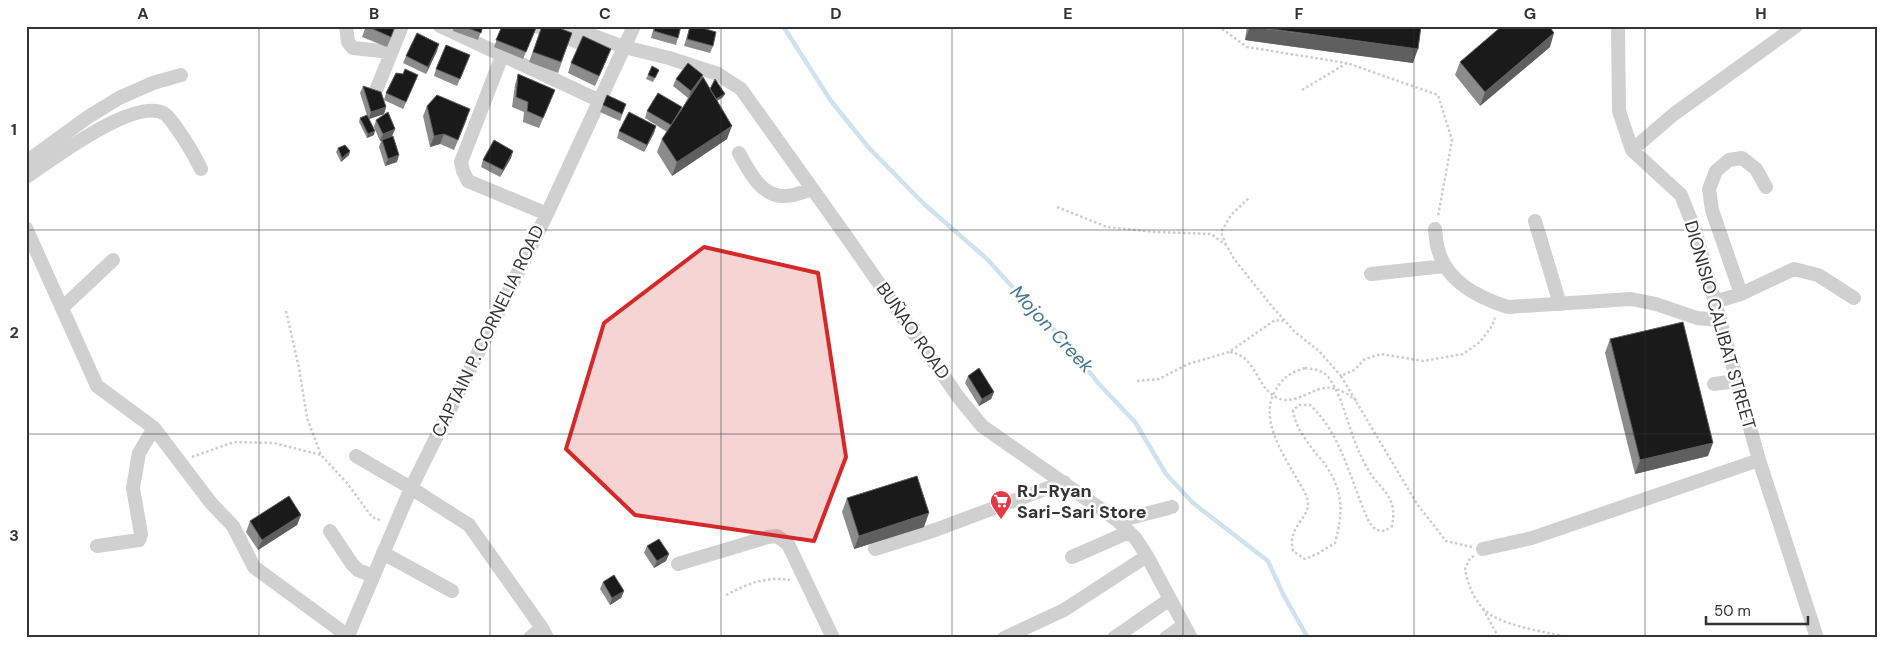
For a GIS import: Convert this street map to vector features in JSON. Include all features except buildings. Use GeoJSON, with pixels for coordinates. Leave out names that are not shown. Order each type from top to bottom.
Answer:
{"type":"FeatureCollection","features":[{"type":"Feature","properties":{"kind":"street"},"geometry":{"type":"LineString","coordinates":[[346,26],[348,42],[354,48],[392,52]]}},
{"type":"Feature","properties":{"kind":"street"},"geometry":{"type":"LineString","coordinates":[[375,93],[402,26]]}},
{"type":"Feature","properties":{"kind":"street"},"geometry":{"type":"LineString","coordinates":[[440,26],[598,100]]}},
{"type":"Feature","properties":{"kind":"street"},"geometry":{"type":"LineString","coordinates":[[536,26],[621,53]]}},
{"type":"Feature","properties":{"kind":"street"},"geometry":{"type":"LineString","coordinates":[[567,26],[621,53]]}},
{"type":"Feature","properties":{"kind":"street","name":"CAPTAIN P. CORNELIA ROAD"},"geometry":{"type":"LineString","coordinates":[[347,637],[411,488],[547,214],[598,100],[634,26]]}},
{"type":"Feature","properties":{"kind":"street","name":"DIONISIO CALIBAT STREET"},"geometry":{"type":"LineString","coordinates":[[1618,26],[1619,110],[1632,150],[1681,195],[1695,230],[1759,460],[1817,638]]}},
{"type":"Feature","properties":{"kind":"street"},"geometry":{"type":"LineString","coordinates":[[1632,150],[1674,114],[1796,26]]}},
{"type":"Feature","properties":{"kind":"street","name":"BUÑAO ROAD"},"geometry":{"type":"LineString","coordinates":[[621,53],[669,58],[718,74],[741,89],[960,398],[982,426],[1118,520],[1136,539],[1147,556],[1188,632]]}},
{"type":"Feature","properties":{"kind":"street"},"geometry":{"type":"LineString","coordinates":[[502,56],[461,162],[462,171],[468,181],[547,214]]}},
{"type":"Feature","properties":{"kind":"street"},"geometry":{"type":"LineString","coordinates":[[26,170],[33,157],[88,117],[128,94],[180,75]]}},
{"type":"Feature","properties":{"kind":"street"},"geometry":{"type":"LineString","coordinates":[[26,177],[88,136],[133,113],[148,110],[165,114],[188,142],[201,168]]}},
{"type":"Feature","properties":{"kind":"street"},"geometry":{"type":"LineString","coordinates":[[739,153],[760,186],[772,193],[781,197],[812,189]]}},
{"type":"Feature","properties":{"kind":"street"},"geometry":{"type":"LineString","coordinates":[[1741,294],[1712,210],[1708,189],[1716,170],[1729,160],[1742,158],[1756,169],[1766,187]]}},
{"type":"Feature","properties":{"kind":"street"},"geometry":{"type":"LineString","coordinates":[[1535,221],[1560,304]]}},
{"type":"Feature","properties":{"kind":"street"},"geometry":{"type":"LineString","coordinates":[[26,228],[97,386],[154,428],[212,503],[233,526],[254,567],[347,637]]}},
{"type":"Feature","properties":{"kind":"street"},"geometry":{"type":"LineString","coordinates":[[1435,229],[1438,250],[1445,266],[1462,286],[1488,301],[1508,307],[1631,299],[1656,304],[1697,318],[1719,320]]}},
{"type":"Feature","properties":{"kind":"street"},"geometry":{"type":"LineString","coordinates":[[62,308],[113,260]]}},
{"type":"Feature","properties":{"kind":"street"},"geometry":{"type":"LineString","coordinates":[[1370,274],[1445,266]]}},
{"type":"Feature","properties":{"kind":"street"},"geometry":{"type":"LineString","coordinates":[[1714,302],[1741,294],[1794,269],[1818,275],[1854,298]]}},
{"type":"Feature","properties":{"kind":"street"},"geometry":{"type":"LineString","coordinates":[[1714,384],[1737,381]]}},
{"type":"Feature","properties":{"kind":"street"},"geometry":{"type":"LineString","coordinates":[[97,546],[139,540],[141,534],[133,488],[139,453],[154,428]]}},
{"type":"Feature","properties":{"kind":"street"},"geometry":{"type":"LineString","coordinates":[[356,456],[469,525],[545,633],[530,638]]}},
{"type":"Feature","properties":{"kind":"street"},"geometry":{"type":"LineString","coordinates":[[1483,549],[1532,538],[1759,460]]}},
{"type":"Feature","properties":{"kind":"street"},"geometry":{"type":"LineString","coordinates":[[875,549],[935,530],[1064,482]]}},
{"type":"Feature","properties":{"kind":"street"},"geometry":{"type":"LineString","coordinates":[[1118,520],[1172,507]]}},
{"type":"Feature","properties":{"kind":"street"},"geometry":{"type":"LineString","coordinates":[[330,531],[352,564],[358,570],[373,576]]}},
{"type":"Feature","properties":{"kind":"street"},"geometry":{"type":"LineString","coordinates":[[1072,558],[1129,532]]}},
{"type":"Feature","properties":{"kind":"street"},"geometry":{"type":"LineString","coordinates":[[678,564],[777,536],[788,544],[833,638]]}},
{"type":"Feature","properties":{"kind":"street"},"geometry":{"type":"LineString","coordinates":[[383,553],[452,591]]}},
{"type":"Feature","properties":{"kind":"street"},"geometry":{"type":"LineString","coordinates":[[1008,637],[1064,610],[1147,556]]}},
{"type":"Feature","properties":{"kind":"street"},"geometry":{"type":"LineString","coordinates":[[1114,638],[1170,599]]}},
{"type":"Feature","properties":{"kind":"street"},"geometry":{"type":"LineString","coordinates":[[1166,638],[1188,632]]}},
{"type":"Feature","properties":{"kind":"path"},"geometry":{"type":"LineString","coordinates":[[1218,26],[1246,47],[1347,64],[1438,95],[1452,140],[1435,229]]}},
{"type":"Feature","properties":{"kind":"path"},"geometry":{"type":"LineString","coordinates":[[1302,90],[1347,64]]}},
{"type":"Feature","properties":{"kind":"path"},"geometry":{"type":"LineString","coordinates":[[1249,198],[1231,215],[1221,232],[1234,259],[1295,332],[1319,351],[1341,376],[1359,402],[1418,504],[1446,541],[1483,549]]}},
{"type":"Feature","properties":{"kind":"path"},"geometry":{"type":"LineString","coordinates":[[1057,207],[1108,227],[1156,232],[1211,234],[1227,246]]}},
{"type":"Feature","properties":{"kind":"path"},"geometry":{"type":"LineString","coordinates":[[1341,376],[1354,370],[1365,359],[1381,354],[1423,361],[1463,354],[1480,342],[1492,326],[1500,304]]}},
{"type":"Feature","properties":{"kind":"path"},"geometry":{"type":"LineString","coordinates":[[286,311],[299,368],[307,418],[321,455],[347,483],[372,517],[396,525]]}},
{"type":"Feature","properties":{"kind":"path"},"geometry":{"type":"LineString","coordinates":[[1137,381],[1159,380],[1188,364],[1229,352],[1275,320],[1285,321]]}},
{"type":"Feature","properties":{"kind":"path"},"geometry":{"type":"LineString","coordinates":[[1229,352],[1236,353],[1249,361],[1266,390],[1279,399],[1288,400],[1329,387],[1345,392],[1359,402]]}},
{"type":"Feature","properties":{"kind":"path"},"geometry":{"type":"LineString","coordinates":[[1305,368],[1318,369],[1331,379],[1361,456],[1371,475],[1388,493],[1392,502],[1394,515],[1392,526],[1385,531],[1376,530],[1365,513],[1345,461],[1321,415],[1310,405],[1299,405],[1293,410],[1294,421],[1326,466],[1338,489],[1342,508],[1335,544],[1305,559],[1293,552],[1291,542],[1295,529],[1308,505],[1304,491],[1273,432],[1270,401],[1273,395],[1288,374],[1305,368]]}},
{"type":"Feature","properties":{"kind":"path"},"geometry":{"type":"LineString","coordinates":[[179,461],[234,442],[274,443],[321,455]]}},
{"type":"Feature","properties":{"kind":"path"},"geometry":{"type":"LineString","coordinates":[[1483,549],[1470,558],[1465,569],[1468,584],[1499,638]]}},
{"type":"Feature","properties":{"kind":"path"},"geometry":{"type":"LineString","coordinates":[[726,595],[747,584],[761,580],[781,578],[807,583]]}},
{"type":"Feature","properties":{"kind":"path"},"geometry":{"type":"LineString","coordinates":[[1481,606],[1491,615],[1504,620],[1532,629],[1573,638]]}},
{"type":"Feature","properties":{"kind":"highlighted area"},"geometry":{"type":"Polygon","coordinates":[[[704,247],[818,273],[846,457],[814,541],[635,515],[566,449],[604,323],[704,247]]]}},
{"type":"Feature","properties":{"kind":"waterway","name":"Mojon Creek"},"geometry":{"type":"LineString","coordinates":[[783,26],[831,101],[869,148],[924,204],[987,259],[1035,312],[1068,343],[1098,383],[1135,422],[1166,474],[1193,503],[1268,561],[1283,594],[1308,638]]}},
{"type":"Feature","properties":{"kind":"place","name":"RJ-Ryan Sari-Sari Store"},"geometry":{"type":"Point","coordinates":[1001,520]}}]}
